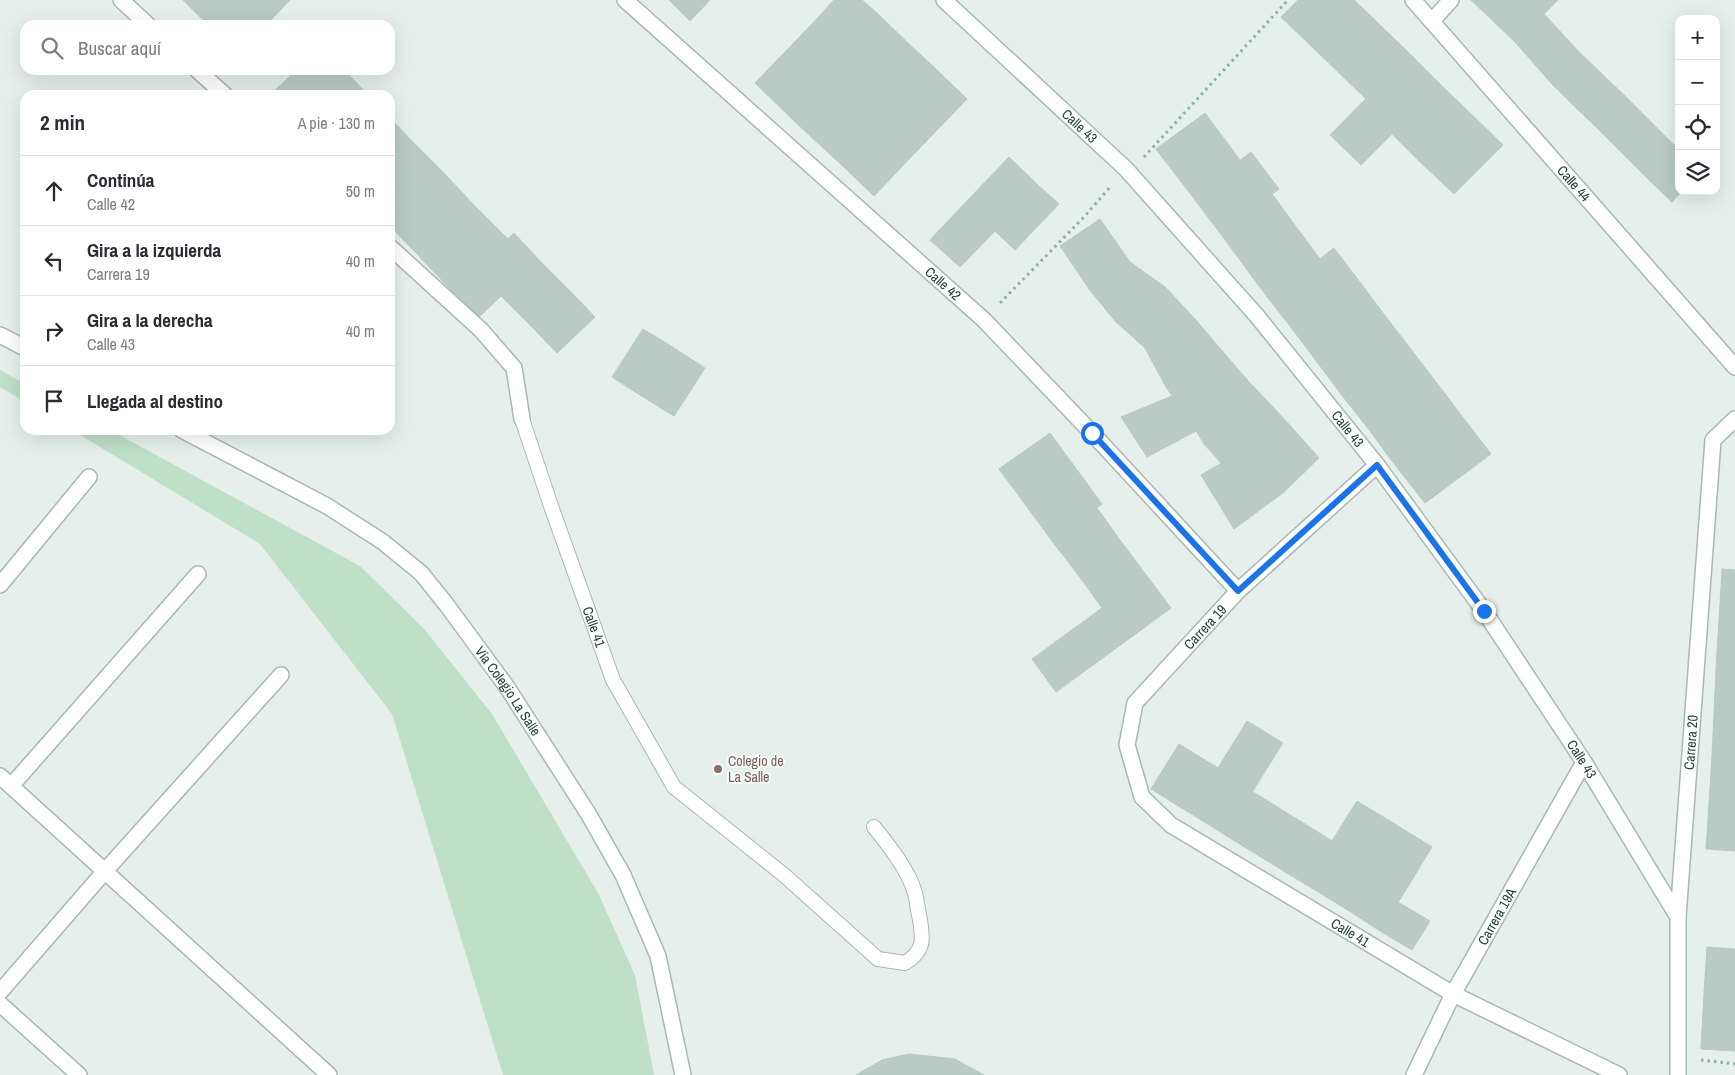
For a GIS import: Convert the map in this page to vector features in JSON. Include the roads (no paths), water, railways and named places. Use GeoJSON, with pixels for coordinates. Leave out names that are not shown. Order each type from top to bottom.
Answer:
{"type":"FeatureCollection","features":[{"type":"Feature","properties":{"kind":"street"},"geometry":{"type":"LineString","coordinates":[[121,0],[143,20]]}},
{"type":"Feature","properties":{"kind":"street","name":"Calle 42"},"geometry":{"type":"LineString","coordinates":[[625,0],[984,320],[1092,433],[1238,591]]}},
{"type":"Feature","properties":{"kind":"street","name":"Calle 43"},"geometry":{"type":"LineString","coordinates":[[944,0],[1128,171],[1257,316],[1377,465],[1484,611],[1584,762],[1678,917]]}},
{"type":"Feature","properties":{"kind":"street","name":"Calle 44"},"geometry":{"type":"LineString","coordinates":[[1412,0],[1735,367]]}},
{"type":"Feature","properties":{"kind":"street"},"geometry":{"type":"LineString","coordinates":[[1432,21],[1451,0]]}},
{"type":"Feature","properties":{"kind":"street"},"geometry":{"type":"LineString","coordinates":[[202,75],[219,90]]}},
{"type":"Feature","properties":{"kind":"street","name":"Calle 41"},"geometry":{"type":"LineString","coordinates":[[395,251],[481,330],[514,368],[522,419]]}},
{"type":"Feature","properties":{"kind":"street"},"geometry":{"type":"LineString","coordinates":[[0,335],[20,345]]}},
{"type":"Feature","properties":{"kind":"street","name":"Carrera 20"},"geometry":{"type":"LineString","coordinates":[[1678,1075],[1678,917],[1712,440],[1735,419]]}},
{"type":"Feature","properties":{"kind":"street","name":"Vía Colegio La Salle"},"geometry":{"type":"LineString","coordinates":[[192,435],[327,506],[383,542],[421,573],[446,604],[507,687],[589,815],[623,874],[658,956],[683,1075]]}},
{"type":"Feature","properties":{"kind":"street","name":"Carrera 19"},"geometry":{"type":"LineString","coordinates":[[1127,745],[1135,703],[1238,591],[1377,465]]}},
{"type":"Feature","properties":{"kind":"street"},"geometry":{"type":"LineString","coordinates":[[0,585],[89,477]]}},
{"type":"Feature","properties":{"kind":"street"},"geometry":{"type":"LineString","coordinates":[[198,574],[6,781],[329,1075]]}},
{"type":"Feature","properties":{"kind":"street"},"geometry":{"type":"LineString","coordinates":[[0,992],[104,871],[281,675]]}},
{"type":"Feature","properties":{"kind":"street","name":"Calle 41"},"geometry":{"type":"LineString","coordinates":[[1127,745],[1142,797],[1171,825],[1453,994],[1619,1075]]}},
{"type":"Feature","properties":{"kind":"street","name":"Carrera 19A"},"geometry":{"type":"LineString","coordinates":[[1414,1075],[1453,994],[1584,762]]}},
{"type":"Feature","properties":{"kind":"street"},"geometry":{"type":"LineString","coordinates":[[0,1004],[79,1075]]}},
{"type":"Feature","properties":{"kind":"lane","name":"Calle 41"},"geometry":{"type":"LineString","coordinates":[[522,419],[613,680],[674,787],[784,875],[878,959],[905,962],[918,953],[922,946],[923,936],[914,892],[896,856],[874,827]]}},
{"type":"Feature","properties":{"kind":"place","name":"Colegio de La Salle"},"geometry":{"type":"Point","coordinates":[718,769]}}]}
